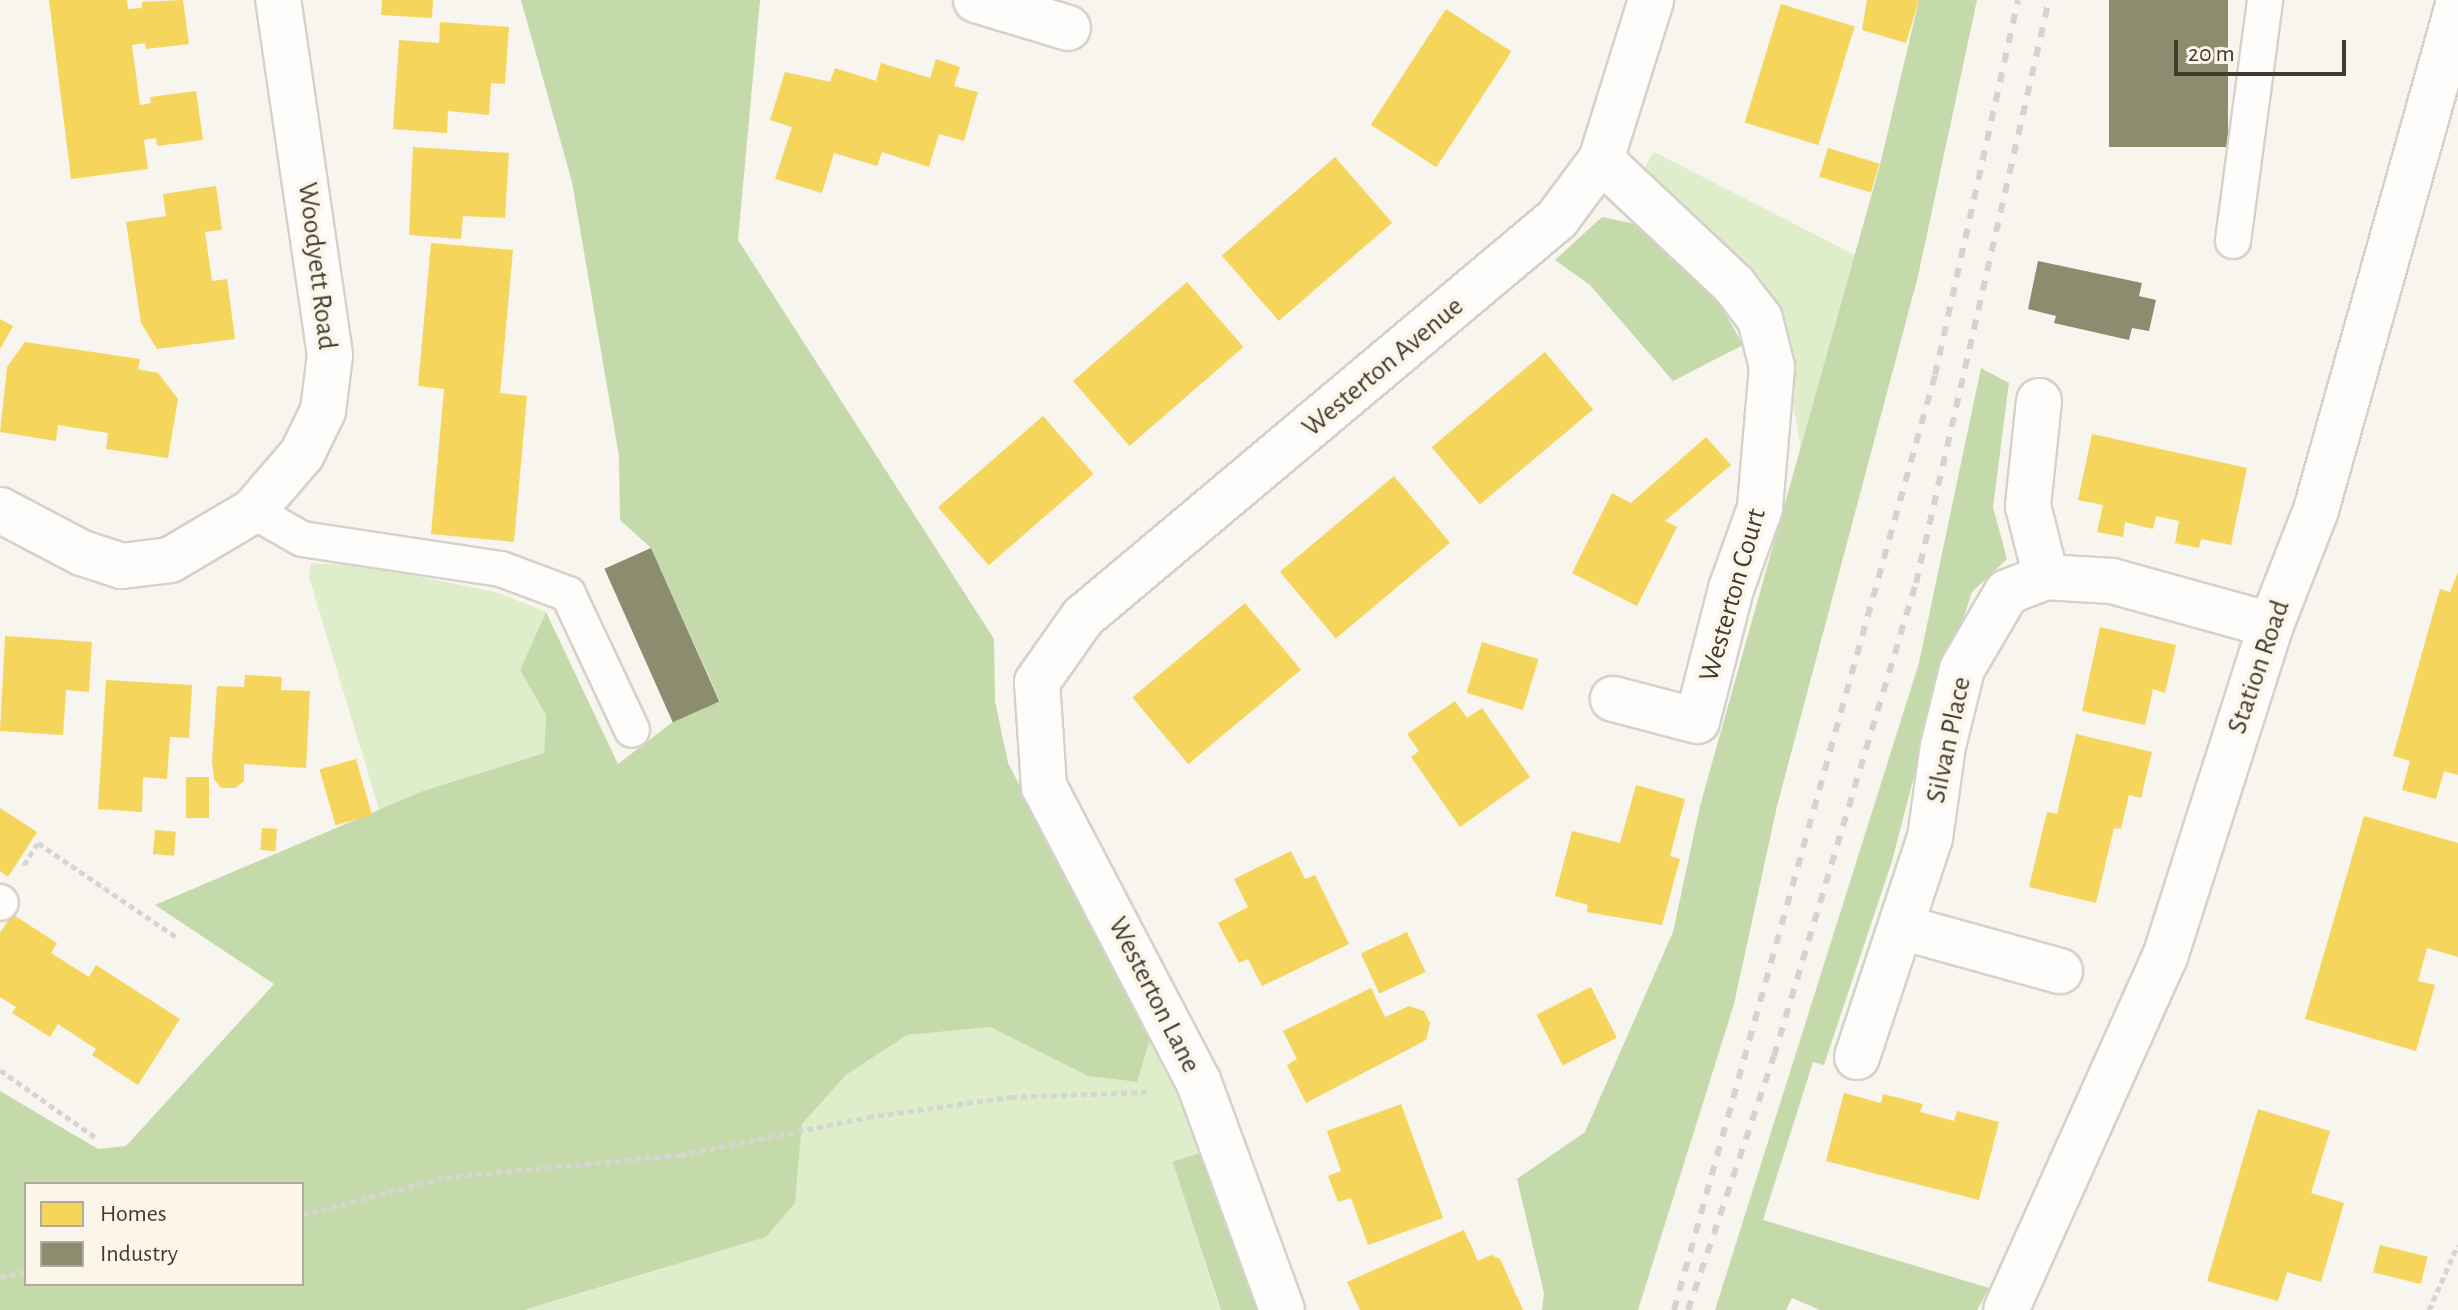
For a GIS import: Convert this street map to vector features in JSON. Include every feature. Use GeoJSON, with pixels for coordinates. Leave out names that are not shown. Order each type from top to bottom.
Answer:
{"type":"FeatureCollection","features":[{"type":"Feature","properties":{"kind":"street","name":"Woodyett Road"},"geometry":{"type":"LineString","coordinates":[[0,510],[82,553],[122,566],[170,560],[253,511],[302,454],[323,411],[330,355],[278,0]]}},
{"type":"Feature","properties":{"kind":"street"},"geometry":{"type":"LineString","coordinates":[[976,0],[1068,28]]}},
{"type":"Feature","properties":{"kind":"street","name":"Westerton Avenue"},"geometry":{"type":"LineString","coordinates":[[1037,682],[1083,617],[1557,219],[1601,160],[1651,0]]}},
{"type":"Feature","properties":{"kind":"street","name":"Station Road"},"geometry":{"type":"LineString","coordinates":[[2006,1310],[2165,957],[2271,625],[2316,510],[2458,5]]}},
{"type":"Feature","properties":{"kind":"street","name":"Westerton Court"},"geometry":{"type":"LineString","coordinates":[[1601,160],[1734,285],[1760,319],[1772,367],[1760,508],[1731,589],[1697,721],[1613,699]]}},
{"type":"Feature","properties":{"kind":"street"},"geometry":{"type":"LineString","coordinates":[[2039,401],[2028,506],[2046,577]]}},
{"type":"Feature","properties":{"kind":"street","name":"Silvan Place"},"geometry":{"type":"LineString","coordinates":[[1857,1057],[1930,838],[1943,746],[1962,669],[2007,592],[2046,577],[2112,581],[2271,625]]}},
{"type":"Feature","properties":{"kind":"street","name":"Westerton Lane"},"geometry":{"type":"LineString","coordinates":[[1037,682],[1044,787],[1198,1081],[1282,1310]]}},
{"type":"Feature","properties":{"kind":"street"},"geometry":{"type":"LineString","coordinates":[[1901,927],[2060,971]]}},
{"type":"Feature","properties":{"kind":"lane"},"geometry":{"type":"LineString","coordinates":[[2233,241],[2265,0]]}},
{"type":"Feature","properties":{"kind":"lane"},"geometry":{"type":"LineString","coordinates":[[253,511],[302,539],[501,569],[568,594],[632,730]]}},
{"type":"Feature","properties":{"kind":"path"},"geometry":{"type":"LineString","coordinates":[[0,903],[38,843],[178,938]]}},
{"type":"Feature","properties":{"kind":"path"},"geometry":{"type":"LineString","coordinates":[[0,1070],[95,1137]]}},
{"type":"Feature","properties":{"kind":"path"},"geometry":{"type":"LineString","coordinates":[[304,1214],[446,1177],[680,1155],[868,1117],[1011,1097],[1127,1096],[1198,1081]]}},
{"type":"Feature","properties":{"kind":"path"},"geometry":{"type":"LineString","coordinates":[[2429,1310],[2458,1245]]}},
{"type":"Feature","properties":{"kind":"path"},"geometry":{"type":"LineString","coordinates":[[0,1277],[24,1272]]}},
{"type":"Feature","properties":{"kind":"green space"},"geometry":{"type":"Polygon","coordinates":[[[521,0],[760,0],[738,240],[994,639],[995,701],[1008,763],[1151,1036],[1137,1082],[1088,1076],[990,1027],[907,1035],[846,1075],[802,1124],[795,1203],[766,1237],[524,1310],[0,1310],[0,1091],[98,1149],[126,1146],[274,984],[155,905],[423,791],[544,753],[546,715],[520,670],[546,612],[618,764],[674,721],[720,701],[651,548],[620,520],[619,456],[572,182],[521,0]]]}},
{"type":"Feature","properties":{"kind":"green space"},"geometry":{"type":"Polygon","coordinates":[[[1919,0],[1977,0],[1918,276],[1777,806],[1734,1004],[1638,1310],[1542,1310],[1544,1293],[1517,1179],[1585,1132],[1673,932],[1700,806],[1880,165],[1919,0]]]}},
{"type":"Feature","properties":{"kind":"green space"},"geometry":{"type":"Polygon","coordinates":[[[1654,152],[1855,255],[1801,448],[1784,353],[1639,176],[1654,152]]]}},
{"type":"Feature","properties":{"kind":"green space"},"geometry":{"type":"Polygon","coordinates":[[[1602,217],[1645,226],[1719,302],[1743,345],[1673,381],[1590,285],[1555,260],[1602,217]]]}},
{"type":"Feature","properties":{"kind":"green space"},"geometry":{"type":"Polygon","coordinates":[[[1981,368],[2009,383],[1993,507],[2007,559],[1972,592],[1923,742],[1892,861],[1824,1065],[1813,1062],[1763,1220],[1989,1288],[1977,1310],[1820,1310],[1792,1298],[1786,1310],[1715,1310],[1919,663],[1981,368]]]}},
{"type":"Feature","properties":{"kind":"green space"},"geometry":{"type":"Polygon","coordinates":[[[311,563],[369,566],[499,593],[546,612],[520,670],[546,715],[544,753],[423,791],[380,813],[309,577],[311,563]]]}},
{"type":"Feature","properties":{"kind":"green space"},"geometry":{"type":"Polygon","coordinates":[[[990,1027],[1088,1076],[1136,1082],[1151,1036],[1206,1151],[1174,1163],[1220,1310],[524,1310],[662,1269],[795,1203],[802,1124],[846,1075],[907,1035],[990,1027]]]}},
{"type":"Feature","properties":{"kind":"green space"},"geometry":{"type":"Polygon","coordinates":[[[1206,1151],[1258,1310],[1221,1310],[1173,1162],[1206,1151]]]}},
{"type":"Feature","properties":{"kind":"building: Homes"},"geometry":{"type":"Polygon","coordinates":[[[49,0],[127,0],[128,9],[142,8],[142,2],[183,0],[189,44],[146,49],[145,43],[132,45],[140,105],[151,103],[150,97],[196,91],[203,140],[157,146],[156,138],[144,140],[148,169],[71,179],[49,0]]]}},
{"type":"Feature","properties":{"kind":"building: Homes"},"geometry":{"type":"Polygon","coordinates":[[[382,0],[433,0],[432,18],[381,15],[382,0]]]}},
{"type":"Feature","properties":{"kind":"building: Homes"},"geometry":{"type":"Polygon","coordinates":[[[1867,0],[1919,0],[1906,43],[1862,30],[1867,0]]]}},
{"type":"Feature","properties":{"kind":"building: Homes"},"geometry":{"type":"Polygon","coordinates":[[[1781,4],[1855,27],[1818,145],[1745,123],[1781,4]]]}},
{"type":"Feature","properties":{"kind":"building: Homes"},"geometry":{"type":"Polygon","coordinates":[[[1446,9],[1511,51],[1436,167],[1371,125],[1446,9]]]}},
{"type":"Feature","properties":{"kind":"building: Homes"},"geometry":{"type":"Polygon","coordinates":[[[440,22],[509,27],[505,84],[491,83],[489,115],[448,111],[447,133],[393,129],[399,40],[439,43],[440,22]]]}},
{"type":"Feature","properties":{"kind":"building: Homes"},"geometry":{"type":"Polygon","coordinates":[[[936,59],[960,67],[954,86],[978,92],[964,141],[939,134],[929,167],[882,152],[877,166],[834,153],[822,193],[775,179],[792,127],[770,120],[785,72],[830,82],[835,68],[876,81],[881,63],[930,78],[936,59]]]}},
{"type":"Feature","properties":{"kind":"building: Homes"},"geometry":{"type":"Polygon","coordinates":[[[413,147],[509,153],[505,218],[463,216],[461,239],[409,235],[413,147]]]}},
{"type":"Feature","properties":{"kind":"building: Homes"},"geometry":{"type":"Polygon","coordinates":[[[1828,148],[1880,164],[1871,192],[1819,177],[1828,148]]]}},
{"type":"Feature","properties":{"kind":"building: Homes"},"geometry":{"type":"Polygon","coordinates":[[[1335,157],[1392,223],[1279,321],[1222,255],[1335,157]]]}},
{"type":"Feature","properties":{"kind":"building: Homes"},"geometry":{"type":"Polygon","coordinates":[[[216,186],[222,230],[205,232],[212,281],[227,279],[235,339],[157,349],[141,323],[126,222],[166,216],[163,194],[216,186]]]}},
{"type":"Feature","properties":{"kind":"building: Homes"},"geometry":{"type":"Polygon","coordinates":[[[431,243],[513,250],[500,393],[527,396],[514,542],[431,534],[444,389],[418,386],[431,243]]]}},
{"type":"Feature","properties":{"kind":"building: Homes"},"geometry":{"type":"Polygon","coordinates":[[[1187,282],[1243,347],[1129,446],[1073,381],[1187,282]]]}},
{"type":"Feature","properties":{"kind":"building: Homes"},"geometry":{"type":"Polygon","coordinates":[[[0,319],[13,326],[0,349],[0,319]]]}},
{"type":"Feature","properties":{"kind":"building: Homes"},"geometry":{"type":"Polygon","coordinates":[[[25,342],[140,359],[138,369],[158,373],[178,399],[168,458],[106,449],[108,433],[58,425],[56,441],[0,432],[7,367],[25,342]]]}},
{"type":"Feature","properties":{"kind":"building: Homes"},"geometry":{"type":"Polygon","coordinates":[[[1545,352],[1593,409],[1480,505],[1432,447],[1545,352]]]}},
{"type":"Feature","properties":{"kind":"building: Homes"},"geometry":{"type":"Polygon","coordinates":[[[1043,416],[1094,474],[989,565],[938,507],[1043,416]]]}},
{"type":"Feature","properties":{"kind":"building: Homes"},"geometry":{"type":"Polygon","coordinates":[[[2092,434],[2247,468],[2231,545],[2201,539],[2199,548],[2175,543],[2179,521],[2156,516],[2153,529],[2125,522],[2123,537],[2097,532],[2103,505],[2078,500],[2092,434]]]}},
{"type":"Feature","properties":{"kind":"building: Homes"},"geometry":{"type":"Polygon","coordinates":[[[1706,437],[1731,465],[1665,521],[1677,527],[1637,606],[1572,573],[1612,493],[1631,503],[1706,437]]]}},
{"type":"Feature","properties":{"kind":"building: Homes"},"geometry":{"type":"Polygon","coordinates":[[[1394,476],[1450,543],[1336,638],[1280,572],[1394,476]]]}},
{"type":"Feature","properties":{"kind":"building: Homes"},"geometry":{"type":"Polygon","coordinates":[[[2458,572],[2458,775],[2444,771],[2436,799],[2402,790],[2410,761],[2393,756],[2440,589],[2450,592],[2458,572]]]}},
{"type":"Feature","properties":{"kind":"building: Homes"},"geometry":{"type":"Polygon","coordinates":[[[1245,603],[1301,670],[1188,764],[1132,697],[1245,603]]]}},
{"type":"Feature","properties":{"kind":"building: Homes"},"geometry":{"type":"Polygon","coordinates":[[[2100,627],[2176,645],[2165,693],[2153,689],[2145,725],[2082,711],[2100,627]]]}},
{"type":"Feature","properties":{"kind":"building: Homes"},"geometry":{"type":"Polygon","coordinates":[[[5,636],[92,642],[89,692],[66,690],[63,735],[0,731],[5,636]]]}},
{"type":"Feature","properties":{"kind":"building: Homes"},"geometry":{"type":"Polygon","coordinates":[[[1482,642],[1538,659],[1523,710],[1467,693],[1482,642]]]}},
{"type":"Feature","properties":{"kind":"building: Homes"},"geometry":{"type":"Polygon","coordinates":[[[245,675],[282,677],[281,690],[310,691],[306,768],[244,764],[244,781],[235,788],[221,788],[214,779],[212,762],[217,686],[244,687],[245,675]]]}},
{"type":"Feature","properties":{"kind":"building: Homes"},"geometry":{"type":"Polygon","coordinates":[[[106,680],[192,685],[189,738],[170,737],[167,779],[143,777],[142,812],[98,809],[106,680]]]}},
{"type":"Feature","properties":{"kind":"building: Homes"},"geometry":{"type":"Polygon","coordinates":[[[1455,701],[1467,718],[1482,708],[1530,777],[1460,827],[1411,757],[1419,751],[1407,734],[1455,701]]]}},
{"type":"Feature","properties":{"kind":"building: Homes"},"geometry":{"type":"Polygon","coordinates":[[[2076,734],[2152,752],[2141,798],[2129,795],[2121,829],[2114,828],[2096,903],[2029,887],[2047,812],[2057,814],[2076,734]]]}},
{"type":"Feature","properties":{"kind":"building: Homes"},"geometry":{"type":"Polygon","coordinates":[[[356,759],[372,815],[335,825],[319,769],[356,759]]]}},
{"type":"Feature","properties":{"kind":"building: Homes"},"geometry":{"type":"Polygon","coordinates":[[[186,777],[209,777],[209,818],[186,818],[186,777]]]}},
{"type":"Feature","properties":{"kind":"building: Homes"},"geometry":{"type":"Polygon","coordinates":[[[1636,785],[1685,799],[1670,856],[1680,859],[1662,925],[1587,912],[1588,905],[1555,896],[1572,831],[1620,843],[1636,785]]]}},
{"type":"Feature","properties":{"kind":"building: Homes"},"geometry":{"type":"Polygon","coordinates":[[[0,808],[37,832],[8,877],[0,871],[0,808]]]}},
{"type":"Feature","properties":{"kind":"building: Homes"},"geometry":{"type":"Polygon","coordinates":[[[2364,816],[2458,843],[2458,957],[2427,948],[2418,981],[2435,985],[2416,1051],[2305,1019],[2364,816]]]}},
{"type":"Feature","properties":{"kind":"building: Homes"},"geometry":{"type":"Polygon","coordinates":[[[262,828],[277,829],[275,851],[260,850],[262,828]]]}},
{"type":"Feature","properties":{"kind":"building: Homes"},"geometry":{"type":"Polygon","coordinates":[[[155,830],[176,832],[174,856],[153,854],[155,830]]]}},
{"type":"Feature","properties":{"kind":"building: Homes"},"geometry":{"type":"Polygon","coordinates":[[[1291,851],[1305,879],[1315,875],[1349,944],[1262,986],[1248,959],[1239,963],[1218,923],[1248,907],[1234,879],[1291,851]]]}},
{"type":"Feature","properties":{"kind":"building: Homes"},"geometry":{"type":"Polygon","coordinates":[[[12,914],[57,943],[51,953],[89,977],[96,965],[180,1019],[138,1085],[92,1055],[96,1049],[58,1024],[50,1037],[12,1013],[16,1007],[0,997],[0,933],[12,914]]]}},
{"type":"Feature","properties":{"kind":"building: Homes"},"geometry":{"type":"Polygon","coordinates":[[[1407,932],[1426,972],[1379,993],[1361,954],[1407,932]]]}},
{"type":"Feature","properties":{"kind":"building: Homes"},"geometry":{"type":"Polygon","coordinates":[[[1591,987],[1617,1038],[1563,1065],[1537,1015],[1591,987]]]}},
{"type":"Feature","properties":{"kind":"building: Homes"},"geometry":{"type":"Polygon","coordinates":[[[1371,988],[1385,1017],[1409,1006],[1424,1011],[1430,1023],[1426,1040],[1306,1103],[1287,1065],[1297,1059],[1283,1031],[1371,988]]]}},
{"type":"Feature","properties":{"kind":"building: Homes"},"geometry":{"type":"Polygon","coordinates":[[[1844,1093],[1881,1103],[1883,1094],[1923,1104],[1920,1112],[1954,1121],[1957,1111],[1999,1122],[1979,1200],[1826,1161],[1844,1093]]]}},
{"type":"Feature","properties":{"kind":"building: Homes"},"geometry":{"type":"Polygon","coordinates":[[[1401,1104],[1443,1218],[1368,1245],[1351,1198],[1338,1202],[1328,1176],[1341,1171],[1327,1131],[1401,1104]]]}},
{"type":"Feature","properties":{"kind":"building: Homes"},"geometry":{"type":"Polygon","coordinates":[[[2258,1109],[2330,1131],[2311,1193],[2344,1203],[2321,1282],[2287,1272],[2278,1301],[2207,1281],[2258,1109]]]}},
{"type":"Feature","properties":{"kind":"building: Homes"},"geometry":{"type":"Polygon","coordinates":[[[1464,1230],[1478,1261],[1491,1255],[1500,1259],[1523,1310],[1360,1310],[1347,1282],[1464,1230]]]}},
{"type":"Feature","properties":{"kind":"building: Homes"},"geometry":{"type":"Polygon","coordinates":[[[2380,1245],[2428,1257],[2421,1284],[2373,1272],[2380,1245]]]}},
{"type":"Feature","properties":{"kind":"building: Industry"},"geometry":{"type":"Polygon","coordinates":[[[2109,0],[2228,0],[2228,147],[2109,147],[2109,0]]]}},
{"type":"Feature","properties":{"kind":"building: Industry"},"geometry":{"type":"Polygon","coordinates":[[[2038,261],[2142,283],[2139,296],[2156,300],[2149,331],[2132,328],[2129,340],[2054,323],[2056,316],[2028,309],[2038,261]]]}},
{"type":"Feature","properties":{"kind":"building: Industry"},"geometry":{"type":"Polygon","coordinates":[[[651,548],[719,701],[673,722],[604,569],[651,548]]]}},
{"type":"Feature","properties":{"kind":"railway"},"geometry":{"type":"LineString","coordinates":[[1674,1310],[1935,375],[2018,0]]}},
{"type":"Feature","properties":{"kind":"railway"},"geometry":{"type":"LineString","coordinates":[[1688,1310],[1774,1056],[1916,583],[2049,0]]}}]}
